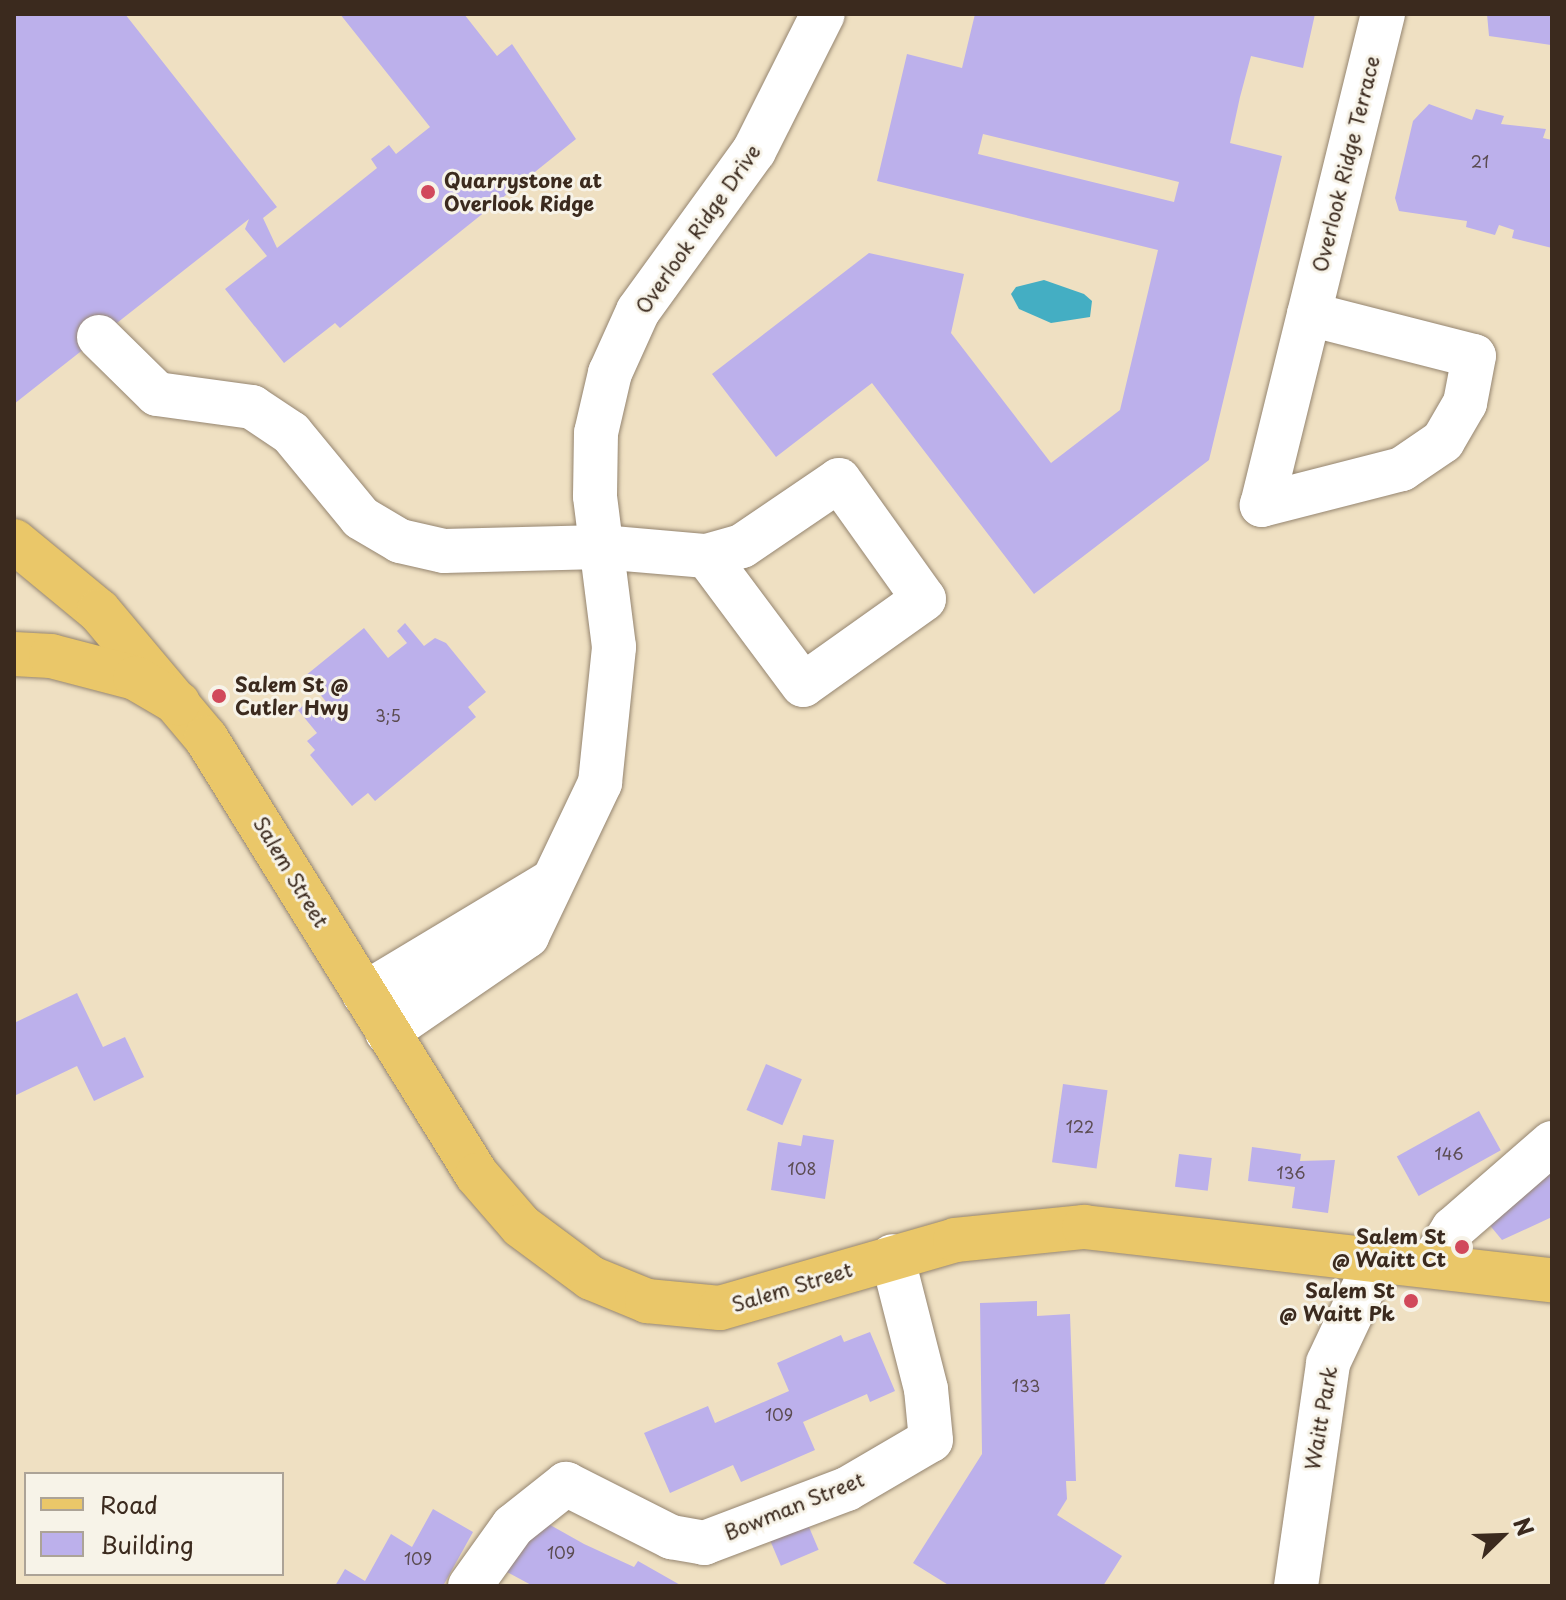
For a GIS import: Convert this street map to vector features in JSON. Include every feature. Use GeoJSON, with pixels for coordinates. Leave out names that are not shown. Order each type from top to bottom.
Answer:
{"type":"FeatureCollection","features":[{"type":"Feature","properties":{"kind":"main road","name":"Salem Street"},"geometry":{"type":"LineString","coordinates":[[14,541],[99,611],[178,703],[230,773],[387,1032],[498,1202],[543,1247],[621,1291],[671,1306],[720,1308],[892,1256],[990,1234],[1084,1227],[1552,1280]]}},
{"type":"Feature","properties":{"kind":"main road"},"geometry":{"type":"LineString","coordinates":[[14,654],[51,656],[135,678],[178,703]]}},
{"type":"Feature","properties":{"kind":"street","name":"Overlook Ridge Drive"},"geometry":{"type":"LineString","coordinates":[[387,1032],[527,936],[549,883],[600,783],[612,713],[614,647],[601,547],[596,433],[610,373],[638,311],[754,151],[823,14]]}},
{"type":"Feature","properties":{"kind":"street","name":"Overlook Ridge Terrace"},"geometry":{"type":"LineString","coordinates":[[1309,314],[1474,356],[1465,403],[1443,441],[1402,469],[1262,505],[1291,388],[1309,314],[1383,14]]}},
{"type":"Feature","properties":{"kind":"street"},"geometry":{"type":"LineString","coordinates":[[99,337],[157,394],[252,407],[291,433],[361,518],[400,541],[493,553],[601,547],[707,556],[742,546],[839,480],[924,599],[803,685],[707,556]]}},
{"type":"Feature","properties":{"kind":"street"},"geometry":{"type":"LineString","coordinates":[[364,994],[549,883]]}},
{"type":"Feature","properties":{"kind":"street"},"geometry":{"type":"LineString","coordinates":[[1430,1266],[1453,1229],[1552,1143]]}},
{"type":"Feature","properties":{"kind":"street","name":"Bowman Street"},"geometry":{"type":"LineString","coordinates":[[470,1586],[513,1526],[566,1484],[671,1537],[704,1543],[847,1489],[931,1440],[926,1389],[892,1256]]}},
{"type":"Feature","properties":{"kind":"street","name":"Waitt Park"},"geometry":{"type":"LineString","coordinates":[[1296,1586],[1328,1363],[1377,1259]]}},
{"type":"Feature","properties":{"kind":"water"},"geometry":{"type":"Polygon","coordinates":[[[1044,280],[1084,294],[1092,301],[1090,317],[1051,323],[1019,309],[1011,294],[1016,287],[1044,280]]]}},
{"type":"Feature","properties":{"kind":"building"},"geometry":{"type":"Polygon","coordinates":[[[14,14],[125,14],[277,207],[263,218],[277,248],[377,168],[371,159],[389,145],[396,154],[430,127],[340,14],[464,14],[497,56],[512,44],[576,139],[340,328],[335,323],[284,363],[225,289],[267,256],[245,229],[249,219],[14,404],[14,14]]]}},
{"type":"Feature","properties":{"kind":"building"},"geometry":{"type":"Polygon","coordinates":[[[975,14],[1315,14],[1303,68],[1251,56],[1240,97],[1230,143],[1282,156],[1209,460],[1034,594],[872,383],[776,457],[712,374],[869,253],[964,274],[951,333],[1051,463],[1120,410],[1158,250],[877,181],[907,54],[962,68],[975,14]],[[983,134],[978,154],[1174,202],[1179,182],[983,134]]]}},
{"type":"Feature","properties":{"kind":"building"},"geometry":{"type":"Polygon","coordinates":[[[1487,14],[1552,14],[1551,45],[1489,36],[1487,14]]]}},
{"type":"Feature","properties":{"kind":"building"},"geometry":{"type":"Polygon","coordinates":[[[1429,104],[1472,120],[1476,109],[1504,116],[1501,124],[1546,129],[1543,138],[1552,140],[1552,248],[1512,238],[1514,230],[1499,225],[1495,235],[1466,227],[1467,221],[1399,211],[1395,198],[1413,121],[1429,104]]]}},
{"type":"Feature","properties":{"kind":"building"},"geometry":{"type":"Polygon","coordinates":[[[405,623],[424,646],[435,638],[446,643],[486,692],[468,707],[476,717],[375,801],[368,793],[352,806],[310,755],[315,750],[307,741],[317,733],[298,710],[308,701],[318,713],[328,704],[305,676],[364,628],[388,658],[407,643],[397,631],[405,623]]]}},
{"type":"Feature","properties":{"kind":"building"},"geometry":{"type":"Polygon","coordinates":[[[77,993],[103,1047],[125,1037],[144,1077],[94,1101],[77,1066],[14,1096],[14,1023],[77,993]]]}},
{"type":"Feature","properties":{"kind":"building"},"geometry":{"type":"Polygon","coordinates":[[[766,1064],[802,1079],[782,1125],[746,1110],[766,1064]]]}},
{"type":"Feature","properties":{"kind":"building"},"geometry":{"type":"Polygon","coordinates":[[[1063,1084],[1108,1090],[1097,1168],[1052,1162],[1063,1084]]]}},
{"type":"Feature","properties":{"kind":"building"},"geometry":{"type":"Polygon","coordinates":[[[1479,1111],[1501,1150],[1419,1196],[1397,1157],[1479,1111]]]}},
{"type":"Feature","properties":{"kind":"building"},"geometry":{"type":"Polygon","coordinates":[[[803,1135],[834,1140],[825,1199],[771,1190],[778,1142],[801,1146],[803,1135]]]}},
{"type":"Feature","properties":{"kind":"building"},"geometry":{"type":"Polygon","coordinates":[[[1252,1147],[1301,1154],[1300,1161],[1335,1160],[1328,1213],[1292,1208],[1295,1187],[1248,1181],[1252,1147]]]}},
{"type":"Feature","properties":{"kind":"building"},"geometry":{"type":"Polygon","coordinates":[[[1179,1154],[1212,1158],[1208,1191],[1175,1187],[1179,1154]]]}},
{"type":"Feature","properties":{"kind":"building"},"geometry":{"type":"Polygon","coordinates":[[[1552,1166],[1552,1217],[1502,1240],[1483,1217],[1552,1166]]]}},
{"type":"Feature","properties":{"kind":"building"},"geometry":{"type":"Polygon","coordinates":[[[1037,1301],[1037,1316],[1070,1314],[1076,1481],[1066,1481],[1067,1499],[1057,1515],[1122,1556],[1103,1586],[950,1586],[913,1563],[982,1454],[980,1303],[1037,1301]]]}},
{"type":"Feature","properties":{"kind":"building"},"geometry":{"type":"Polygon","coordinates":[[[870,1332],[895,1391],[870,1402],[867,1394],[803,1422],[815,1450],[741,1482],[733,1465],[670,1493],[644,1433],[708,1406],[715,1423],[789,1391],[777,1363],[841,1335],[844,1342],[870,1332]]]}},
{"type":"Feature","properties":{"kind":"building"},"geometry":{"type":"Polygon","coordinates":[[[433,1509],[473,1532],[443,1586],[335,1586],[345,1569],[365,1581],[391,1534],[412,1547],[433,1509]]]}},
{"type":"Feature","properties":{"kind":"building"},"geometry":{"type":"Polygon","coordinates":[[[803,1513],[819,1550],[781,1566],[765,1529],[803,1513]]]}},
{"type":"Feature","properties":{"kind":"building"},"geometry":{"type":"Polygon","coordinates":[[[536,1517],[584,1544],[634,1567],[638,1561],[682,1586],[533,1586],[505,1571],[536,1517]]]}},
{"type":"Feature","properties":{"kind":"place","name":"Quarrystone at Overlook Ridge"},"geometry":{"type":"Point","coordinates":[428,192]}},
{"type":"Feature","properties":{"kind":"place","name":"Salem St @ Cutler Hwy"},"geometry":{"type":"Point","coordinates":[219,696]}},
{"type":"Feature","properties":{"kind":"place","name":"Salem St @ Waitt Ct"},"geometry":{"type":"Point","coordinates":[1462,1247]}},
{"type":"Feature","properties":{"kind":"place","name":"Salem St @ Waitt Pk"},"geometry":{"type":"Point","coordinates":[1411,1301]}}]}
